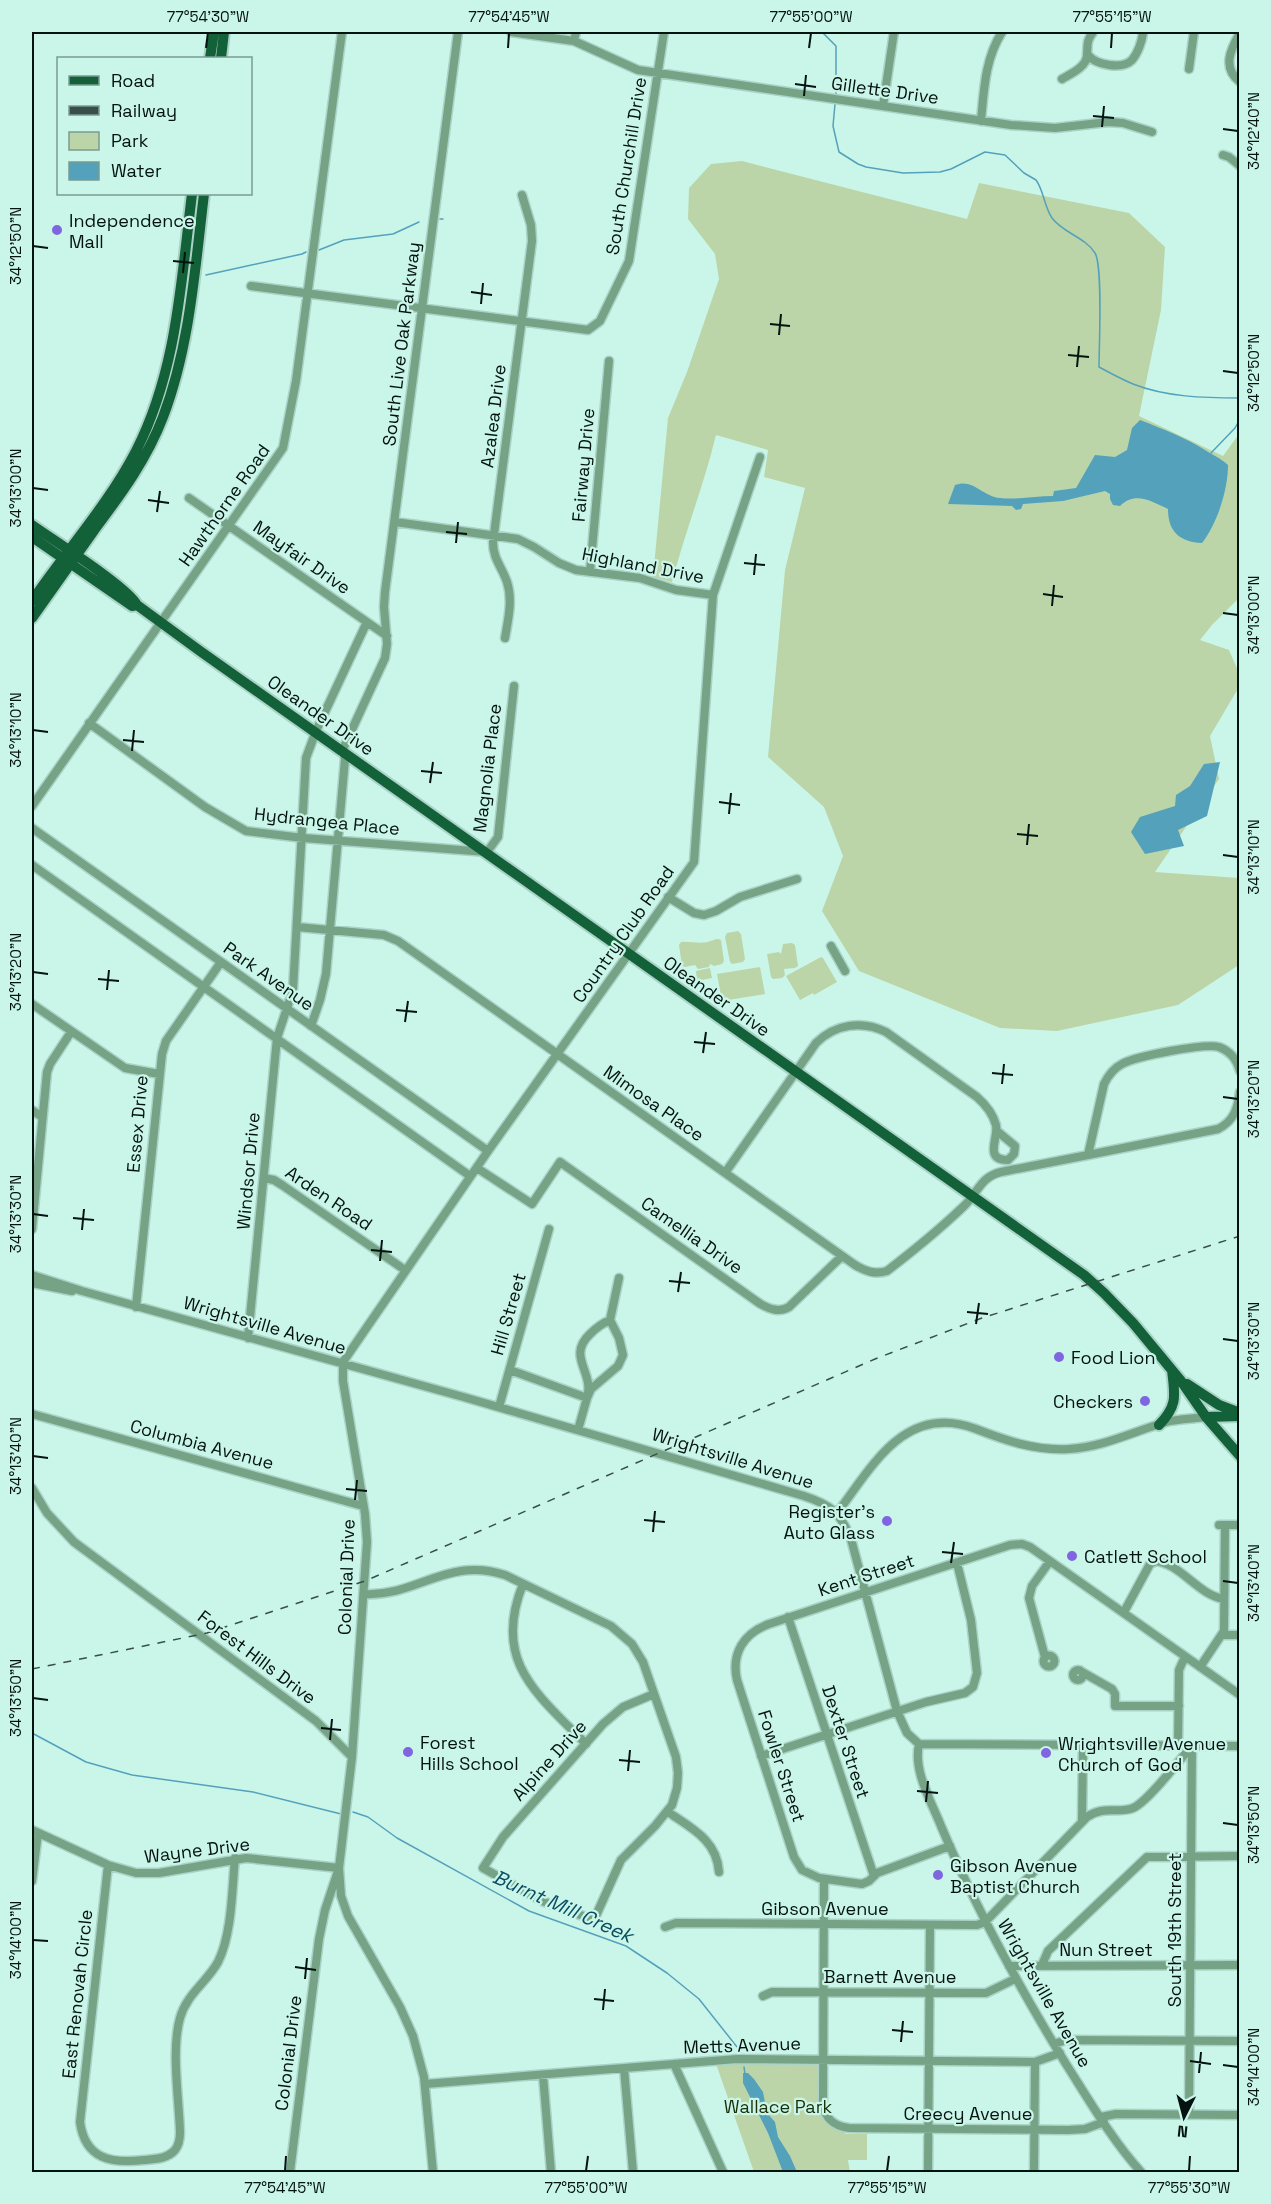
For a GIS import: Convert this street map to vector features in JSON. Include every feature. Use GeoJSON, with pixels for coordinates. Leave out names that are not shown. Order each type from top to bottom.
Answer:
{"type":"FeatureCollection","features":[{"type":"Feature","properties":{"kind":"main road"},"geometry":{"type":"LineString","coordinates":[[210,57],[214,32]]}},
{"type":"Feature","properties":{"kind":"main road"},"geometry":{"type":"LineString","coordinates":[[221,57],[224,32]]}},
{"type":"Feature","properties":{"kind":"main road"},"geometry":{"type":"LineString","coordinates":[[32,618],[118,483],[152,416],[170,358],[192,195]]}},
{"type":"Feature","properties":{"kind":"main road"},"geometry":{"type":"LineString","coordinates":[[32,601],[129,483],[147,453],[171,397],[186,330],[204,195]]}},
{"type":"Feature","properties":{"kind":"main road"},"geometry":{"type":"LineString","coordinates":[[182,272],[187,279],[186,330]]}},
{"type":"Feature","properties":{"kind":"main road","name":"Oleander Drive"},"geometry":{"type":"LineString","coordinates":[[32,525],[132,606],[137,606],[316,731],[1089,1280],[1133,1323],[1239,1456]]}},
{"type":"Feature","properties":{"kind":"main road","name":"Oleander Drive"},"geometry":{"type":"LineString","coordinates":[[32,537],[69,557]]}},
{"type":"Feature","properties":{"kind":"main road"},"geometry":{"type":"LineString","coordinates":[[1159,1425],[1170,1413],[1174,1404],[1172,1370]]}},
{"type":"Feature","properties":{"kind":"main road"},"geometry":{"type":"LineString","coordinates":[[1181,1381],[1239,1416]]}},
{"type":"Feature","properties":{"kind":"main road"},"geometry":{"type":"LineString","coordinates":[[1210,1421],[1239,1416]]}},
{"type":"Feature","properties":{"kind":"main road"},"geometry":{"type":"LineString","coordinates":[[1230,1444],[1227,1430],[1239,1416]]}},
{"type":"Feature","properties":{"kind":"street","name":"Hawthorne Road"},"geometry":{"type":"LineString","coordinates":[[32,806],[280,454],[286,442],[342,32]]}},
{"type":"Feature","properties":{"kind":"street","name":"South Live Oak Parkway"},"geometry":{"type":"LineString","coordinates":[[310,1026],[325,982],[344,751],[385,658],[387,636],[384,607],[458,32]]}},
{"type":"Feature","properties":{"kind":"street","name":"Gillette Drive"},"geometry":{"type":"LineString","coordinates":[[511,32],[574,41],[632,68],[658,74],[981,121],[1055,128],[1095,122],[1117,122],[1152,132]]}},
{"type":"Feature","properties":{"kind":"street"},"geometry":{"type":"LineString","coordinates":[[574,41],[576,32]]}},
{"type":"Feature","properties":{"kind":"street","name":"South Churchill Drive"},"geometry":{"type":"LineString","coordinates":[[522,322],[588,330],[600,321],[629,261],[664,32]]}},
{"type":"Feature","properties":{"kind":"street"},"geometry":{"type":"LineString","coordinates":[[884,106],[894,32]]}},
{"type":"Feature","properties":{"kind":"street"},"geometry":{"type":"LineString","coordinates":[[981,121],[988,62],[1002,32]]}},
{"type":"Feature","properties":{"kind":"street"},"geometry":{"type":"LineString","coordinates":[[1062,79],[1083,65],[1088,55],[1087,43],[1093,32]]}},
{"type":"Feature","properties":{"kind":"street"},"geometry":{"type":"LineString","coordinates":[[1189,69],[1194,32]]}},
{"type":"Feature","properties":{"kind":"street"},"geometry":{"type":"LineString","coordinates":[[1088,55],[1091,59],[1105,64],[1125,63],[1134,57],[1143,33]]}},
{"type":"Feature","properties":{"kind":"street"},"geometry":{"type":"LineString","coordinates":[[1239,33],[1228,63],[1231,74],[1239,82]]}},
{"type":"Feature","properties":{"kind":"street"},"geometry":{"type":"LineString","coordinates":[[1223,155],[1239,166]]}},
{"type":"Feature","properties":{"kind":"street","name":"Azalea Drive"},"geometry":{"type":"LineString","coordinates":[[505,639],[510,597],[505,575],[496,560],[493,535],[532,241],[531,225],[522,195]]}},
{"type":"Feature","properties":{"kind":"street"},"geometry":{"type":"LineString","coordinates":[[251,286],[522,322]]}},
{"type":"Feature","properties":{"kind":"street","name":"Fairway Drive"},"geometry":{"type":"LineString","coordinates":[[590,573],[609,362]]}},
{"type":"Feature","properties":{"kind":"street","name":"Country Club Road"},"geometry":{"type":"LineString","coordinates":[[342,1364],[470,1176],[693,864],[696,852],[713,595],[760,457]]}},
{"type":"Feature","properties":{"kind":"street","name":"Mayfair Drive"},"geometry":{"type":"LineString","coordinates":[[189,498],[367,622]]}},
{"type":"Feature","properties":{"kind":"street","name":"Highland Drive"},"geometry":{"type":"LineString","coordinates":[[395,522],[523,541],[558,563],[576,570],[640,578],[676,590],[713,595]]}},
{"type":"Feature","properties":{"kind":"street"},"geometry":{"type":"LineString","coordinates":[[367,622],[387,636]]}},
{"type":"Feature","properties":{"kind":"street","name":"Windsor Drive"},"geometry":{"type":"LineString","coordinates":[[248,1338],[277,1038],[293,990],[306,758],[316,731],[367,622]]}},
{"type":"Feature","properties":{"kind":"street","name":"Magnolia Place"},"geometry":{"type":"LineString","coordinates":[[487,852],[498,837],[514,686]]}},
{"type":"Feature","properties":{"kind":"street","name":"Hydrangea Place"},"geometry":{"type":"LineString","coordinates":[[89,723],[205,807],[246,831],[303,838],[487,852]]}},
{"type":"Feature","properties":{"kind":"street","name":"Park Avenue"},"geometry":{"type":"LineString","coordinates":[[32,828],[488,1151]]}},
{"type":"Feature","properties":{"kind":"street"},"geometry":{"type":"LineString","coordinates":[[32,865],[470,1176]]}},
{"type":"Feature","properties":{"kind":"street"},"geometry":{"type":"LineString","coordinates":[[668,897],[694,913],[704,915],[716,912],[740,897],[797,879]]}},
{"type":"Feature","properties":{"kind":"street","name":"Mimosa Place"},"geometry":{"type":"LineString","coordinates":[[297,927],[384,935],[393,938],[865,1271],[878,1273],[887,1271],[965,1206],[983,1180],[994,1173],[1218,1129],[1233,1116],[1239,1092]]}},
{"type":"Feature","properties":{"kind":"street"},"geometry":{"type":"LineString","coordinates":[[831,945],[845,971]]}},
{"type":"Feature","properties":{"kind":"street","name":"Essex Drive"},"geometry":{"type":"LineString","coordinates":[[136,1307],[159,1074],[166,1041],[221,962]]}},
{"type":"Feature","properties":{"kind":"street"},"geometry":{"type":"LineString","coordinates":[[32,1004],[125,1068],[159,1074]]}},
{"type":"Feature","properties":{"kind":"street"},"geometry":{"type":"LineString","coordinates":[[724,1173],[816,1043],[829,1032],[852,1025],[876,1028],[895,1038],[977,1096],[991,1114],[997,1131]]}},
{"type":"Feature","properties":{"kind":"street"},"geometry":{"type":"LineString","coordinates":[[32,1229],[48,1067],[71,1032]]}},
{"type":"Feature","properties":{"kind":"street"},"geometry":{"type":"LineString","coordinates":[[1088,1155],[1104,1084],[1110,1074],[1121,1064],[1156,1054],[1212,1046],[1221,1048],[1232,1056],[1239,1071]]}},
{"type":"Feature","properties":{"kind":"street"},"geometry":{"type":"LineString","coordinates":[[32,1110],[42,1117]]}},
{"type":"Feature","properties":{"kind":"street","name":"Camellia Drive"},"geometry":{"type":"LineString","coordinates":[[477,1168],[532,1204],[560,1162],[759,1304],[774,1310],[784,1310],[789,1307],[842,1256]]}},
{"type":"Feature","properties":{"kind":"street","name":"Arden Road"},"geometry":{"type":"LineString","coordinates":[[264,1178],[282,1185],[405,1270]]}},
{"type":"Feature","properties":{"kind":"street","name":"Hill Street"},"geometry":{"type":"LineString","coordinates":[[499,1407],[549,1229]]}},
{"type":"Feature","properties":{"kind":"street","name":"Wrightsville Avenue"},"geometry":{"type":"LineString","coordinates":[[32,1275],[136,1307],[499,1407],[802,1495],[828,1505],[837,1513]]}},
{"type":"Feature","properties":{"kind":"street"},"geometry":{"type":"LineString","coordinates":[[587,1398],[593,1386],[612,1372],[622,1358],[623,1351],[619,1338],[610,1320],[619,1278]]}},
{"type":"Feature","properties":{"kind":"street","name":"Wrightsville Avenue"},"geometry":{"type":"LineString","coordinates":[[32,1282],[60,1290],[81,1291]]}},
{"type":"Feature","properties":{"kind":"street"},"geometry":{"type":"LineString","coordinates":[[578,1430],[590,1389],[580,1357],[580,1347],[593,1331],[610,1320]]}},
{"type":"Feature","properties":{"kind":"street","name":"Colonial Drive"},"geometry":{"type":"LineString","coordinates":[[342,1364],[367,1542],[352,1757]]}},
{"type":"Feature","properties":{"kind":"street"},"geometry":{"type":"LineString","coordinates":[[510,1370],[587,1398]]}},
{"type":"Feature","properties":{"kind":"street","name":"Columbia Avenue"},"geometry":{"type":"LineString","coordinates":[[32,1414],[363,1506]]}},
{"type":"Feature","properties":{"kind":"street"},"geometry":{"type":"LineString","coordinates":[[1210,1421],[1172,1421],[1104,1444],[1065,1449],[1021,1445],[961,1425],[941,1424],[917,1429],[884,1450],[837,1513],[851,1539],[897,1711],[907,1733],[919,1743],[1239,1746]]}},
{"type":"Feature","properties":{"kind":"street","name":"Forest Hills Drive"},"geometry":{"type":"LineString","coordinates":[[32,1488],[47,1513],[75,1542],[316,1721],[352,1757]]}},
{"type":"Feature","properties":{"kind":"street"},"geometry":{"type":"LineString","coordinates":[[1200,1667],[1223,1635],[1222,1525],[1239,1525]]}},
{"type":"Feature","properties":{"kind":"street","name":"Kent Street"},"geometry":{"type":"LineString","coordinates":[[740,1647],[756,1629],[1010,1545],[1026,1545],[1050,1561]]}},
{"type":"Feature","properties":{"kind":"street"},"geometry":{"type":"LineString","coordinates":[[1045,1657],[1029,1598],[1032,1586],[1050,1561],[1239,1695]]}},
{"type":"Feature","properties":{"kind":"street"},"geometry":{"type":"LineString","coordinates":[[1124,1612],[1152,1563],[1158,1561],[1171,1567],[1213,1596],[1224,1599]]}},
{"type":"Feature","properties":{"kind":"street"},"geometry":{"type":"LineString","coordinates":[[761,1756],[897,1711],[965,1693],[973,1687],[977,1673],[971,1620],[957,1563]]}},
{"type":"Feature","properties":{"kind":"street"},"geometry":{"type":"LineString","coordinates":[[364,1594],[387,1593],[469,1569],[492,1571],[602,1621],[619,1632],[640,1655],[676,1757],[678,1773],[676,1791],[668,1812],[708,1840],[717,1858],[719,1872]]}},
{"type":"Feature","properties":{"kind":"street"},"geometry":{"type":"LineString","coordinates":[[523,1584],[512,1619],[516,1656],[533,1687],[586,1744]]}},
{"type":"Feature","properties":{"kind":"street","name":"Dexter Street"},"geometry":{"type":"LineString","coordinates":[[788,1617],[874,1876]]}},
{"type":"Feature","properties":{"kind":"street"},"geometry":{"type":"LineString","coordinates":[[1223,1635],[1239,1635]]}},
{"type":"Feature","properties":{"kind":"street","name":"Fowler Street"},"geometry":{"type":"LineString","coordinates":[[740,1647],[736,1658],[736,1675],[798,1864],[809,1875],[824,1879]]}},
{"type":"Feature","properties":{"kind":"street"},"geometry":{"type":"LineString","coordinates":[[1178,1745],[1179,1670],[1187,1658]]}},
{"type":"Feature","properties":{"kind":"street"},"geometry":{"type":"LineString","coordinates":[[1082,1672],[1112,1689],[1115,1694],[1115,1706],[1179,1706]]}},
{"type":"Feature","properties":{"kind":"street","name":"Alpine Drive"},"geometry":{"type":"LineString","coordinates":[[654,1694],[623,1707],[603,1724],[503,1837],[483,1868],[542,1901],[594,1920],[621,1860],[668,1812]]}},
{"type":"Feature","properties":{"kind":"street","name":"Wrightsville Avenue"},"geometry":{"type":"LineString","coordinates":[[919,1743],[919,1769],[950,1846],[985,1922],[1015,1979],[1054,2044],[1102,2120],[1141,2172]]}},
{"type":"Feature","properties":{"kind":"street"},"geometry":{"type":"LineString","coordinates":[[1082,1822],[1083,1745]]}},
{"type":"Feature","properties":{"kind":"street"},"geometry":{"type":"LineString","coordinates":[[985,1922],[1089,1815],[1102,1810],[1135,1807],[1147,1797],[1192,1746]]}},
{"type":"Feature","properties":{"kind":"street","name":"South 19th Street"},"geometry":{"type":"LineString","coordinates":[[1189,2115],[1192,1746]]}},
{"type":"Feature","properties":{"kind":"street"},"geometry":{"type":"LineString","coordinates":[[352,1757],[339,1868],[341,1896],[346,1911],[400,2007],[416,2045],[425,2084],[433,2172]]}},
{"type":"Feature","properties":{"kind":"street"},"geometry":{"type":"LineString","coordinates":[[32,1881],[35,1831]]}},
{"type":"Feature","properties":{"kind":"street","name":"Wayne Drive"},"geometry":{"type":"LineString","coordinates":[[35,1831],[108,1866],[130,1872],[147,1874],[235,1858],[258,1858],[339,1868]]}},
{"type":"Feature","properties":{"kind":"street"},"geometry":{"type":"LineString","coordinates":[[823,2060],[824,1879],[862,1884],[877,1873],[950,1846]]}},
{"type":"Feature","properties":{"kind":"street"},"geometry":{"type":"LineString","coordinates":[[1042,1965],[1048,1952],[1147,1857],[1239,1856]]}},
{"type":"Feature","properties":{"kind":"street","name":"East Renovah Circle"},"geometry":{"type":"LineString","coordinates":[[108,1866],[80,2114],[84,2138],[89,2147],[103,2158],[131,2162],[163,2158],[176,2149],[180,2133],[176,2045],[178,2025],[187,2002],[213,1969],[223,1949],[235,1858]]}},
{"type":"Feature","properties":{"kind":"street","name":"Colonial Drive"},"geometry":{"type":"LineString","coordinates":[[290,2172],[319,1939],[325,1910],[339,1868]]}},
{"type":"Feature","properties":{"kind":"street","name":"Gibson Avenue"},"geometry":{"type":"LineString","coordinates":[[665,1927],[676,1923],[969,1926],[985,1922]]}},
{"type":"Feature","properties":{"kind":"street"},"geometry":{"type":"LineString","coordinates":[[928,2172],[930,1925]]}},
{"type":"Feature","properties":{"kind":"street","name":"Nun Street"},"geometry":{"type":"LineString","coordinates":[[1009,1966],[1239,1965]]}},
{"type":"Feature","properties":{"kind":"street","name":"Barnett Avenue"},"geometry":{"type":"LineString","coordinates":[[763,1996],[772,1992],[988,1993],[1015,1979]]}},
{"type":"Feature","properties":{"kind":"street"},"geometry":{"type":"LineString","coordinates":[[1054,2044],[1066,2040],[1239,2041]]}},
{"type":"Feature","properties":{"kind":"street","name":"Metts Avenue"},"geometry":{"type":"LineString","coordinates":[[425,2084],[737,2059],[1035,2062],[1060,2053]]}},
{"type":"Feature","properties":{"kind":"street","name":"Creecy Avenue"},"geometry":{"type":"LineString","coordinates":[[823,2060],[825,2114],[831,2122],[840,2127],[1081,2130],[1116,2114],[1239,2115]]}},
{"type":"Feature","properties":{"kind":"street"},"geometry":{"type":"LineString","coordinates":[[1035,2062],[1035,2172]]}},
{"type":"Feature","properties":{"kind":"street"},"geometry":{"type":"LineString","coordinates":[[674,2064],[723,2172]]}},
{"type":"Feature","properties":{"kind":"street"},"geometry":{"type":"LineString","coordinates":[[624,2068],[633,2172]]}},
{"type":"Feature","properties":{"kind":"street"},"geometry":{"type":"LineString","coordinates":[[543,2074],[551,2172]]}},
{"type":"Feature","properties":{"kind":"green space"},"geometry":{"type":"Polygon","coordinates":[[[742,161],[967,219],[979,183],[1129,213],[1165,247],[1161,310],[1139,416],[1223,456],[1239,434],[1239,598],[1200,640],[1229,650],[1239,673],[1239,687],[1210,736],[1219,779],[1155,872],[1239,878],[1239,965],[1178,1005],[1057,1031],[1000,1028],[859,971],[822,911],[843,856],[824,807],[768,757],[785,570],[805,488],[764,477],[768,450],[716,435],[672,582],[653,577],[668,418],[687,372],[719,279],[715,254],[688,219],[689,188],[711,164],[742,161]]]}},
{"type":"Feature","properties":{"kind":"green space"},"geometry":{"type":"Polygon","coordinates":[[[738,931],[741,934],[745,959],[743,962],[732,964],[725,937],[727,933],[738,931]]]}},
{"type":"Feature","properties":{"kind":"green space"},"geometry":{"type":"Polygon","coordinates":[[[721,940],[724,961],[722,964],[714,966],[710,964],[709,967],[698,969],[695,965],[682,966],[679,945],[681,942],[705,943],[721,940]]]}},
{"type":"Feature","properties":{"kind":"green space"},"geometry":{"type":"Polygon","coordinates":[[[783,944],[795,945],[798,966],[784,969],[785,975],[782,978],[773,979],[767,954],[779,952],[781,954],[783,944]]]}},
{"type":"Feature","properties":{"kind":"green space"},"geometry":{"type":"Polygon","coordinates":[[[821,957],[837,982],[800,1000],[786,976],[821,957]]]}},
{"type":"Feature","properties":{"kind":"green space"},"geometry":{"type":"Polygon","coordinates":[[[760,967],[765,994],[722,1001],[717,974],[760,967]]]}},
{"type":"Feature","properties":{"kind":"green space"},"geometry":{"type":"Polygon","coordinates":[[[710,968],[712,978],[697,981],[696,971],[710,968]]]}},
{"type":"Feature","properties":{"kind":"green space","name":"Wallace Park"},"geometry":{"type":"Polygon","coordinates":[[[823,2060],[823,2104],[829,2119],[846,2134],[867,2134],[867,2160],[848,2160],[850,2172],[754,2172],[715,2061],[823,2060]]]}},
{"type":"Feature","properties":{"kind":"water"},"geometry":{"type":"Polygon","coordinates":[[[1140,420],[1189,441],[1228,465],[1221,506],[1202,543],[1182,538],[1173,530],[1168,509],[1137,498],[1126,501],[1120,506],[1113,505],[1110,494],[1105,491],[1063,501],[1023,504],[1021,509],[1016,510],[1012,506],[948,504],[955,485],[961,483],[1000,498],[1053,496],[1054,491],[1076,488],[1095,455],[1115,457],[1127,450],[1132,428],[1140,420]]]}},
{"type":"Feature","properties":{"kind":"water"},"geometry":{"type":"Polygon","coordinates":[[[1220,762],[1207,816],[1178,830],[1184,846],[1145,854],[1131,832],[1140,817],[1175,806],[1176,795],[1190,786],[1204,764],[1220,762]]]}},
{"type":"Feature","properties":{"kind":"water"},"geometry":{"type":"Polygon","coordinates":[[[743,2073],[748,2073],[763,2092],[767,2113],[775,2122],[778,2137],[797,2172],[783,2172],[768,2133],[743,2083],[743,2073]]]}},
{"type":"Feature","properties":{"kind":"waterway"},"geometry":{"type":"LineString","coordinates":[[822,32],[836,46],[836,95]]}},
{"type":"Feature","properties":{"kind":"waterway"},"geometry":{"type":"LineString","coordinates":[[835,104],[833,126],[839,152],[866,167],[903,173],[940,172],[985,152],[1005,155],[1024,173],[1036,180],[1052,218],[1062,228],[1086,243],[1095,253],[1100,290],[1099,367],[1133,384],[1159,392],[1199,397],[1240,398]]}},
{"type":"Feature","properties":{"kind":"waterway"},"geometry":{"type":"LineString","coordinates":[[319,250],[344,240],[393,234],[419,222]]}},
{"type":"Feature","properties":{"kind":"waterway"},"geometry":{"type":"LineString","coordinates":[[206,275],[306,252]]}},
{"type":"Feature","properties":{"kind":"waterway"},"geometry":{"type":"LineString","coordinates":[[1211,453],[1235,428],[1240,419]]}},
{"type":"Feature","properties":{"kind":"waterway","name":"Burnt Mill Creek"},"geometry":{"type":"LineString","coordinates":[[32,1733],[86,1762],[132,1775],[253,1792],[341,1814]]}},
{"type":"Feature","properties":{"kind":"waterway","name":"Burnt Mill Creek"},"geometry":{"type":"LineString","coordinates":[[353,1812],[368,1817],[397,1838],[529,1911],[626,1946],[667,1973],[699,1999],[741,2052]]}},
{"type":"Feature","properties":{"kind":"waterway","name":"Burnt Mill Creek"},"geometry":{"type":"LineString","coordinates":[[744,2067],[745,2074]]}},
{"type":"Feature","properties":{"kind":"railway"},"geometry":{"type":"LineString","coordinates":[[32,1669],[207,1633],[365,1581],[875,1359],[982,1318],[1240,1236]]}},
{"type":"Feature","properties":{"kind":"place","name":"Independence Mall"},"geometry":{"type":"Point","coordinates":[57,230]}},
{"type":"Feature","properties":{"kind":"place","name":"Food Lion"},"geometry":{"type":"Point","coordinates":[1059,1357]}},
{"type":"Feature","properties":{"kind":"place","name":"Checkers"},"geometry":{"type":"Point","coordinates":[1145,1401]}},
{"type":"Feature","properties":{"kind":"place","name":"Register's Auto Glass"},"geometry":{"type":"Point","coordinates":[887,1521]}},
{"type":"Feature","properties":{"kind":"place","name":"Catlett School"},"geometry":{"type":"Point","coordinates":[1072,1556]}},
{"type":"Feature","properties":{"kind":"place","name":"Forest Hills School"},"geometry":{"type":"Point","coordinates":[408,1752]}},
{"type":"Feature","properties":{"kind":"place","name":"Wrightsville Avenue Church of God"},"geometry":{"type":"Point","coordinates":[1046,1753]}},
{"type":"Feature","properties":{"kind":"place","name":"Gibson Avenue Baptist Church"},"geometry":{"type":"Point","coordinates":[938,1875]}}]}
